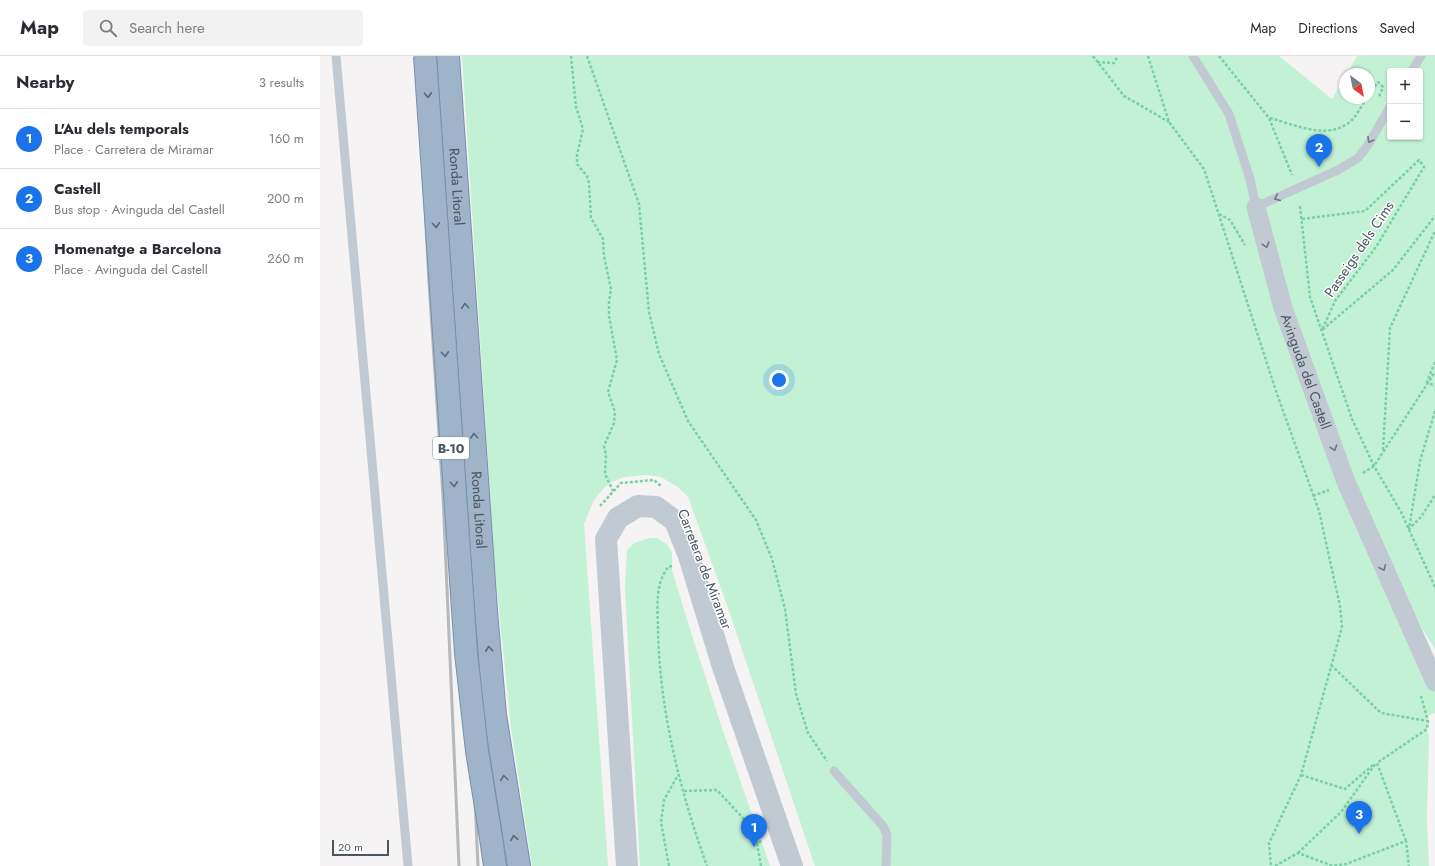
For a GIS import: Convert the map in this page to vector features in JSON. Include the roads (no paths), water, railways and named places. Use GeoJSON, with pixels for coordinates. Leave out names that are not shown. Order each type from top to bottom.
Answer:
{"type":"FeatureCollection","features":[{"type":"Feature","properties":{"kind":"highway","name":"Ronda Litoral"},"geometry":{"type":"LineString","coordinates":[[425,56],[466,653],[477,751],[495,865]]}},
{"type":"Feature","properties":{"kind":"highway","name":"Ronda Litoral"},"geometry":{"type":"LineString","coordinates":[[448,56],[486,611],[496,715],[518,862]]}},
{"type":"Feature","properties":{"kind":"street","name":"Avinguda del Castell"},"geometry":{"type":"LineString","coordinates":[[1256,207],[1283,308],[1346,482],[1435,682]]}},
{"type":"Feature","properties":{"kind":"street","name":"Carretera de Miramar"},"geometry":{"type":"LineString","coordinates":[[627,866],[606,539],[618,518],[638,506],[656,507],[675,521],[689,556],[723,667],[792,866]]}},
{"type":"Feature","properties":{"kind":"lane"},"geometry":{"type":"LineString","coordinates":[[336,56],[408,866]]}},
{"type":"Feature","properties":{"kind":"lane","name":"Avinguda del Castell"},"geometry":{"type":"LineString","coordinates":[[1193,56],[1229,114],[1250,179],[1256,207]]}},
{"type":"Feature","properties":{"kind":"lane"},"geometry":{"type":"LineString","coordinates":[[1414,68],[1421,56]]}},
{"type":"Feature","properties":{"kind":"lane"},"geometry":{"type":"LineString","coordinates":[[1256,207],[1338,170],[1358,158],[1368,145],[1387,112]]}},
{"type":"Feature","properties":{"kind":"lane"},"geometry":{"type":"LineString","coordinates":[[834,771],[883,826],[888,835],[886,866]]}},
{"type":"Feature","properties":{"kind":"railway"},"geometry":{"type":"LineString","coordinates":[[417,56],[429,282],[443,496],[459,866]]}},
{"type":"Feature","properties":{"kind":"railway"},"geometry":{"type":"LineString","coordinates":[[434,56],[453,320],[478,866]]}},
{"type":"Feature","properties":{"kind":"place","name":"Castell"},"geometry":{"type":"Point","coordinates":[1319,167]}},
{"type":"Feature","properties":{"kind":"place","name":"Homenatge a Barcelona"},"geometry":{"type":"Point","coordinates":[1359,834]}},
{"type":"Feature","properties":{"kind":"place","name":"L'Au dels temporals"},"geometry":{"type":"Point","coordinates":[754,847]}}]}
